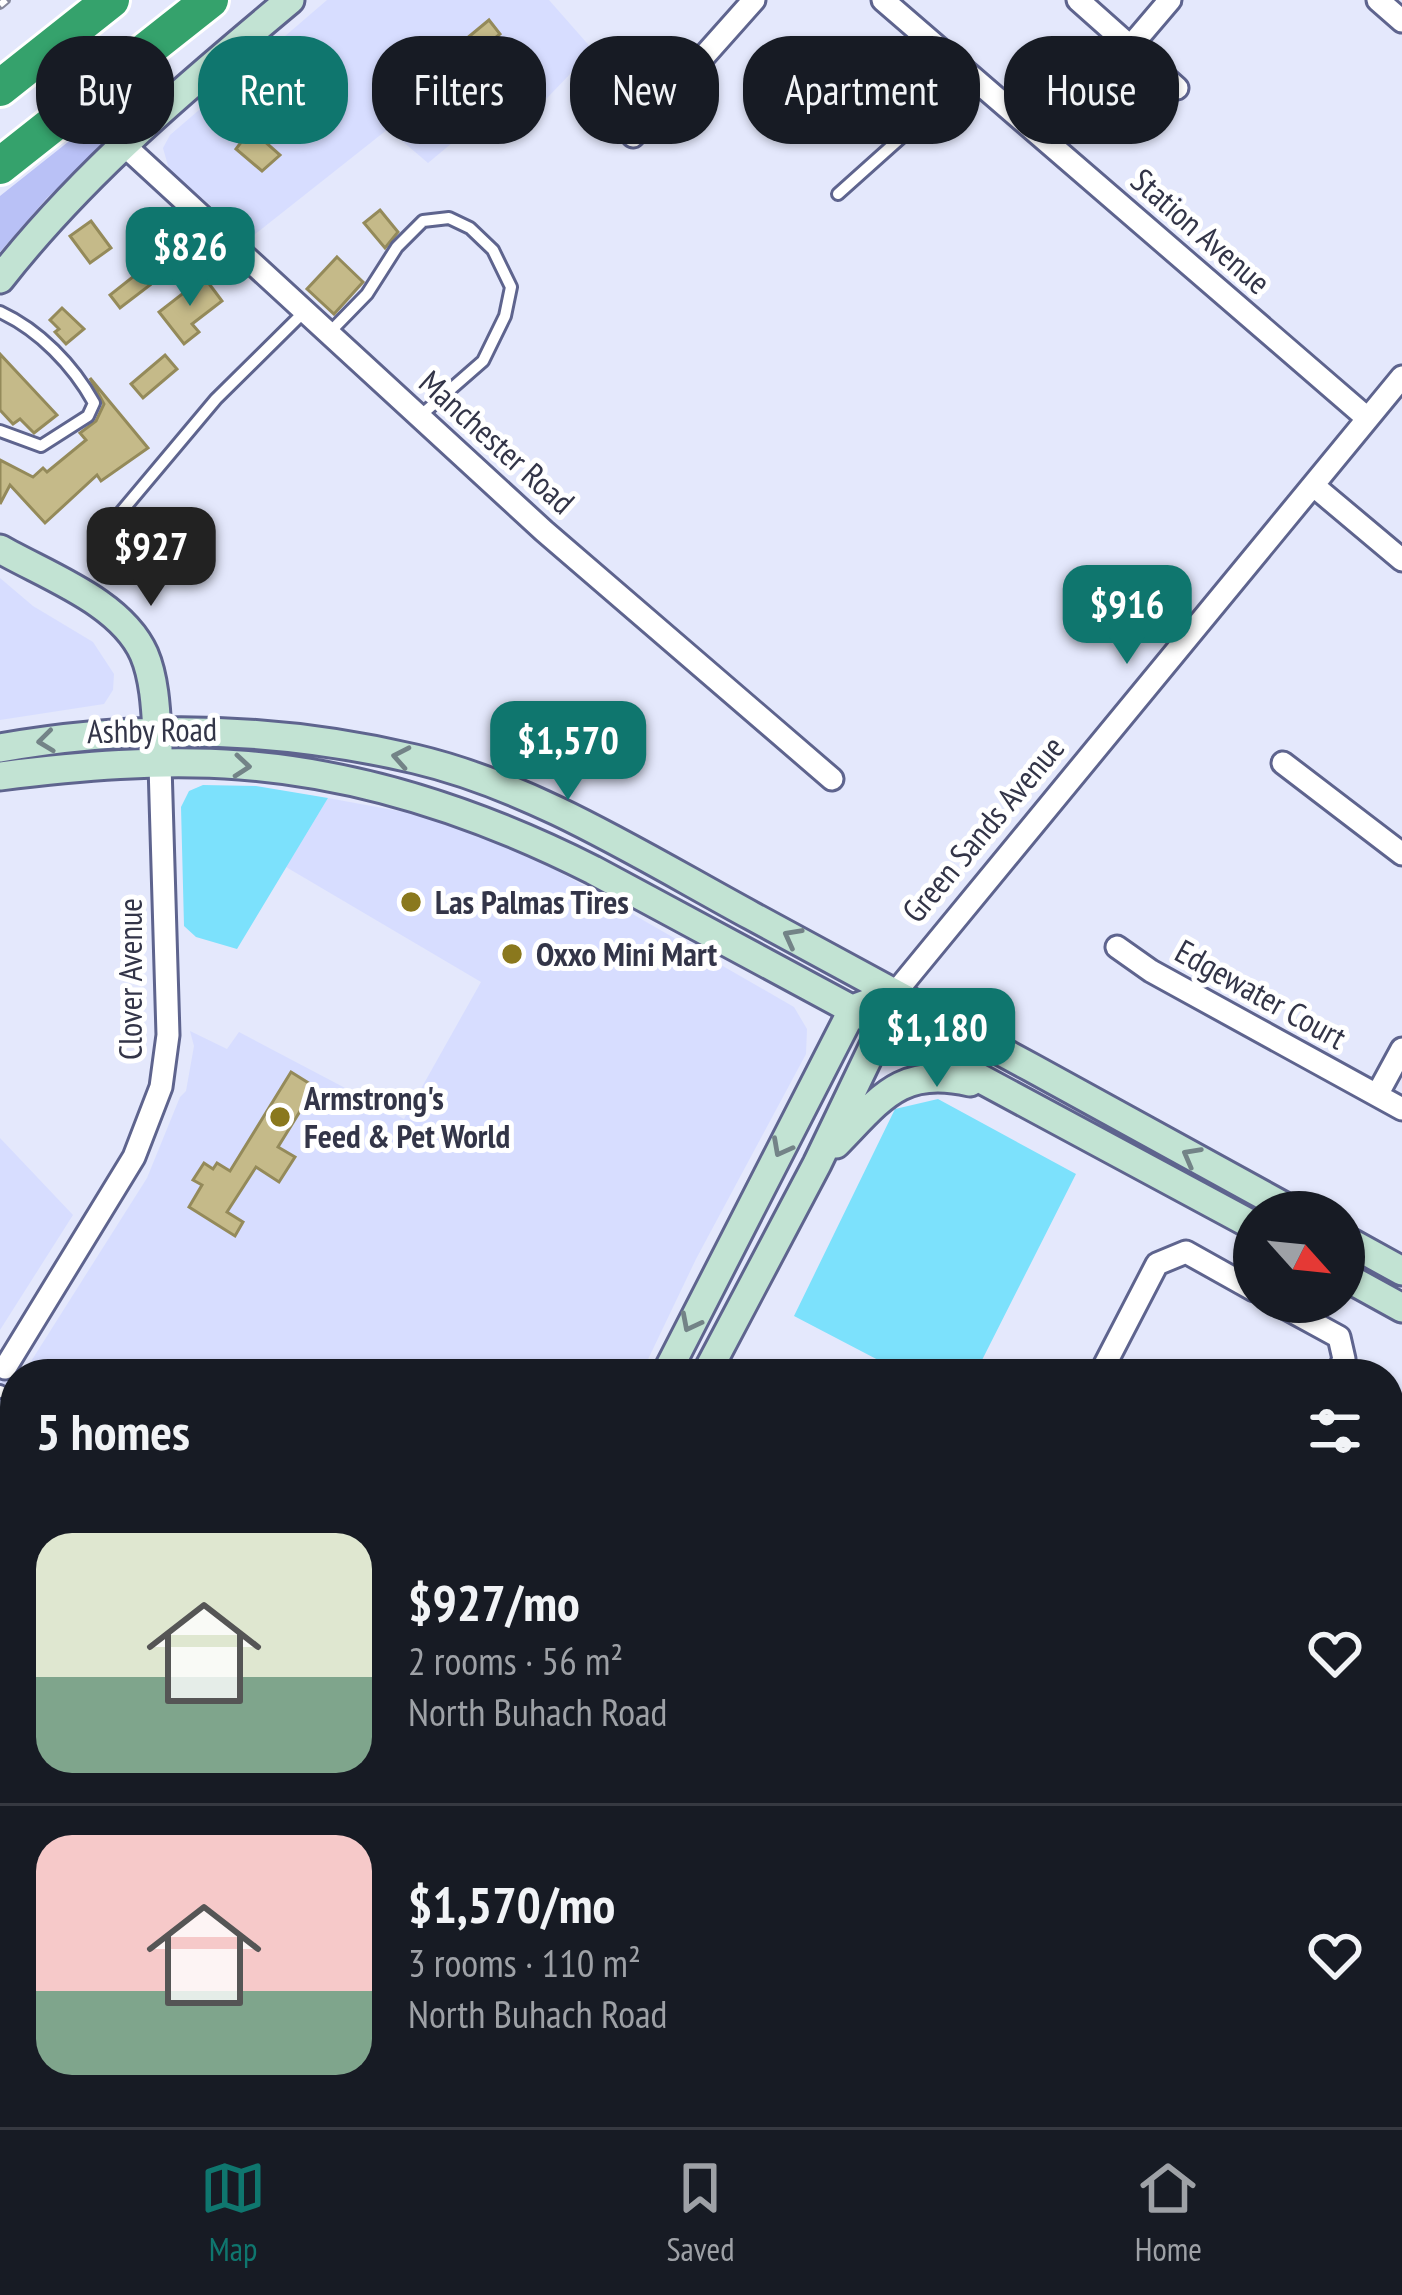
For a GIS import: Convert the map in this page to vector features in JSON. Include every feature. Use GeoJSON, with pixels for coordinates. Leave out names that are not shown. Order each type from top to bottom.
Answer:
{"type":"FeatureCollection","features":[{"type":"Feature","properties":{"kind":"highway"},"geometry":{"type":"LineString","coordinates":[[0,88],[111,0]]}},
{"type":"Feature","properties":{"kind":"highway"},"geometry":{"type":"LineString","coordinates":[[0,166],[210,0]]}},
{"type":"Feature","properties":{"kind":"main road"},"geometry":{"type":"LineString","coordinates":[[0,279],[45,222],[124,145],[290,0]]}},
{"type":"Feature","properties":{"kind":"main road"},"geometry":{"type":"LineString","coordinates":[[0,549],[100,606],[139,644],[149,667],[160,765]]}},
{"type":"Feature","properties":{"kind":"main road","name":"Ashby Road"},"geometry":{"type":"LineString","coordinates":[[0,748],[157,732],[289,735],[419,760],[505,790],[627,849],[1256,1191]]}},
{"type":"Feature","properties":{"kind":"main road","name":"Ashby Road"},"geometry":{"type":"LineString","coordinates":[[0,776],[95,765],[240,765],[433,802],[530,838]]}},
{"type":"Feature","properties":{"kind":"main road"},"geometry":{"type":"LineString","coordinates":[[530,838],[544,830],[598,851],[627,849]]}},
{"type":"Feature","properties":{"kind":"main road"},"geometry":{"type":"LineString","coordinates":[[530,838],[1233,1214]]}},
{"type":"Feature","properties":{"kind":"main road","name":"Green Sands Avenue"},"geometry":{"type":"LineString","coordinates":[[853,1009],[895,993]]}},
{"type":"Feature","properties":{"kind":"main road","name":"Green Sands Avenue"},"geometry":{"type":"LineString","coordinates":[[714,1359],[886,1027],[895,993]]}},
{"type":"Feature","properties":{"kind":"main road"},"geometry":{"type":"LineString","coordinates":[[674,1359],[853,1009]]}},
{"type":"Feature","properties":{"kind":"main road"},"geometry":{"type":"LineString","coordinates":[[817,1164],[882,1097],[904,1082],[940,1076],[1017,1096]]}},
{"type":"Feature","properties":{"kind":"main road"},"geometry":{"type":"LineString","coordinates":[[1365,1251],[1402,1271]]}},
{"type":"Feature","properties":{"kind":"main road"},"geometry":{"type":"LineString","coordinates":[[1365,1288],[1402,1308]]}},
{"type":"Feature","properties":{"kind":"street"},"geometry":{"type":"LineString","coordinates":[[719,39],[754,0]]}},
{"type":"Feature","properties":{"kind":"street","name":"Station Avenue"},"geometry":{"type":"LineString","coordinates":[[883,0],[924,36]]}},
{"type":"Feature","properties":{"kind":"street"},"geometry":{"type":"LineString","coordinates":[[1078,0],[1119,36]]}},
{"type":"Feature","properties":{"kind":"street"},"geometry":{"type":"LineString","coordinates":[[1139,36],[1170,0]]}},
{"type":"Feature","properties":{"kind":"street"},"geometry":{"type":"LineString","coordinates":[[1378,0],[1402,21]]}},
{"type":"Feature","properties":{"kind":"street","name":"Station Avenue"},"geometry":{"type":"LineString","coordinates":[[980,85],[1367,418]]}},
{"type":"Feature","properties":{"kind":"street","name":"Manchester Road"},"geometry":{"type":"LineString","coordinates":[[124,145],[544,531],[832,779]]}},
{"type":"Feature","properties":{"kind":"street","name":"Green Sands Avenue"},"geometry":{"type":"LineString","coordinates":[[895,993],[1402,377]]}},
{"type":"Feature","properties":{"kind":"street"},"geometry":{"type":"LineString","coordinates":[[1314,486],[1402,560]]}},
{"type":"Feature","properties":{"kind":"street"},"geometry":{"type":"LineString","coordinates":[[1283,763],[1402,854]]}},
{"type":"Feature","properties":{"kind":"street","name":"Clover Avenue"},"geometry":{"type":"LineString","coordinates":[[11,1359],[134,1157],[161,1087],[168,1036],[160,765]]}},
{"type":"Feature","properties":{"kind":"street","name":"Edgewater Court"},"geometry":{"type":"LineString","coordinates":[[1117,947],[1150,971],[1402,1108]]}},
{"type":"Feature","properties":{"kind":"street"},"geometry":{"type":"LineString","coordinates":[[1377,1095],[1402,1049]]}},
{"type":"Feature","properties":{"kind":"street"},"geometry":{"type":"LineString","coordinates":[[1108,1359],[1157,1264],[1186,1252],[1233,1278]]}},
{"type":"Feature","properties":{"kind":"street"},"geometry":{"type":"LineString","coordinates":[[1313,1323],[1339,1337],[1340,1359]]}},
{"type":"Feature","properties":{"kind":"lane"},"geometry":{"type":"LineString","coordinates":[[838,194],[894,144]]}},
{"type":"Feature","properties":{"kind":"lane"},"geometry":{"type":"LineString","coordinates":[[329,333],[367,294],[397,248],[423,221],[448,218],[470,228],[493,250],[511,287],[505,316],[483,361],[420,416]]}},
{"type":"Feature","properties":{"kind":"lane"},"geometry":{"type":"LineString","coordinates":[[0,311],[48,344],[83,382],[94,403],[88,416],[72,429],[41,446],[0,431]]}},
{"type":"Feature","properties":{"kind":"lane"},"geometry":{"type":"LineString","coordinates":[[101,536],[216,399],[305,311]]}},
{"type":"Feature","properties":{"kind":"shaded area"},"geometry":{"type":"Polygon","coordinates":[[[327,0],[549,0],[581,36],[570,36],[570,74],[546,99],[546,36],[372,36],[372,142],[249,239],[169,169],[163,148],[174,144],[174,132],[198,111],[198,144],[348,144],[348,36],[285,36],[327,0]]]}},
{"type":"Feature","properties":{"kind":"shaded area"},"geometry":{"type":"Polygon","coordinates":[[[66,144],[105,144],[47,198],[0,252],[0,196],[66,144]]]}},
{"type":"Feature","properties":{"kind":"shaded area"},"geometry":{"type":"Polygon","coordinates":[[[406,144],[451,144],[428,163],[406,144]]]}},
{"type":"Feature","properties":{"kind":"shaded area"},"geometry":{"type":"Polygon","coordinates":[[[0,578],[33,606],[93,642],[114,674],[113,690],[104,704],[0,720],[0,578]]]}},
{"type":"Feature","properties":{"kind":"shaded area"},"geometry":{"type":"Polygon","coordinates":[[[203,785],[256,786],[328,798],[237,949],[196,937],[184,926],[181,807],[189,791],[203,785]]]}},
{"type":"Feature","properties":{"kind":"shaded area"},"geometry":{"type":"Polygon","coordinates":[[[328,798],[420,815],[544,863],[794,1007],[807,1029],[806,1054],[648,1359],[32,1359],[147,1178],[186,1091],[194,1046],[190,1031],[227,1049],[239,1032],[404,1119],[481,982],[286,867],[328,798]]]}},
{"type":"Feature","properties":{"kind":"shaded area"},"geometry":{"type":"Polygon","coordinates":[[[938,1099],[1076,1174],[983,1359],[876,1359],[794,1316],[895,1109],[938,1099]]]}},
{"type":"Feature","properties":{"kind":"shaded area"},"geometry":{"type":"Polygon","coordinates":[[[0,1138],[73,1215],[0,1330],[0,1138]]]}},
{"type":"Feature","properties":{"kind":"building"},"geometry":{"type":"Polygon","coordinates":[[[489,20],[500,34],[498,36],[470,36],[489,20]]]}},
{"type":"Feature","properties":{"kind":"building"},"geometry":{"type":"Polygon","coordinates":[[[240,144],[268,144],[280,155],[262,171],[236,149],[240,144]]]}},
{"type":"Feature","properties":{"kind":"building"},"geometry":{"type":"Polygon","coordinates":[[[380,210],[398,232],[385,248],[364,223],[380,210]]]}},
{"type":"Feature","properties":{"kind":"building"},"geometry":{"type":"Polygon","coordinates":[[[91,221],[111,248],[90,263],[70,236],[91,221]]]}},
{"type":"Feature","properties":{"kind":"building"},"geometry":{"type":"Polygon","coordinates":[[[337,257],[363,282],[334,314],[307,289],[337,257]]]}},
{"type":"Feature","properties":{"kind":"building"},"geometry":{"type":"Polygon","coordinates":[[[139,272],[150,285],[120,308],[110,295],[139,272]]]}},
{"type":"Feature","properties":{"kind":"building"},"geometry":{"type":"Polygon","coordinates":[[[204,277],[222,301],[192,324],[199,332],[184,344],[159,312],[204,277]]]}},
{"type":"Feature","properties":{"kind":"building"},"geometry":{"type":"Polygon","coordinates":[[[62,308],[84,329],[66,344],[50,320],[62,308]]]}},
{"type":"Feature","properties":{"kind":"building"},"geometry":{"type":"Polygon","coordinates":[[[0,354],[57,415],[34,433],[20,419],[13,424],[0,410],[0,354]]]}},
{"type":"Feature","properties":{"kind":"building"},"geometry":{"type":"Polygon","coordinates":[[[165,355],[177,369],[143,398],[131,384],[165,355]]]}},
{"type":"Feature","properties":{"kind":"building"},"geometry":{"type":"Polygon","coordinates":[[[90,378],[148,448],[101,481],[97,475],[45,523],[10,485],[0,504],[0,460],[33,477],[43,468],[47,472],[86,440],[80,433],[96,421],[104,404],[90,378]]]}},
{"type":"Feature","properties":{"kind":"building"},"geometry":{"type":"Polygon","coordinates":[[[291,1072],[315,1087],[278,1147],[295,1157],[279,1182],[256,1167],[227,1212],[243,1222],[235,1236],[189,1207],[202,1185],[193,1180],[204,1163],[213,1169],[217,1163],[230,1171],[291,1072]]]}},
{"type":"Feature","properties":{"kind":"railway"},"geometry":{"type":"LineString","coordinates":[[0,5],[6,0]]}},
{"type":"Feature","properties":{"kind":"place","name":"Las Palmas Tires"},"geometry":{"type":"Point","coordinates":[411,902]}},
{"type":"Feature","properties":{"kind":"place","name":"Oxxo Mini Mart"},"geometry":{"type":"Point","coordinates":[512,954]}},
{"type":"Feature","properties":{"kind":"place","name":"Armstrong's Feed & Pet World"},"geometry":{"type":"Point","coordinates":[280,1117]}}]}
